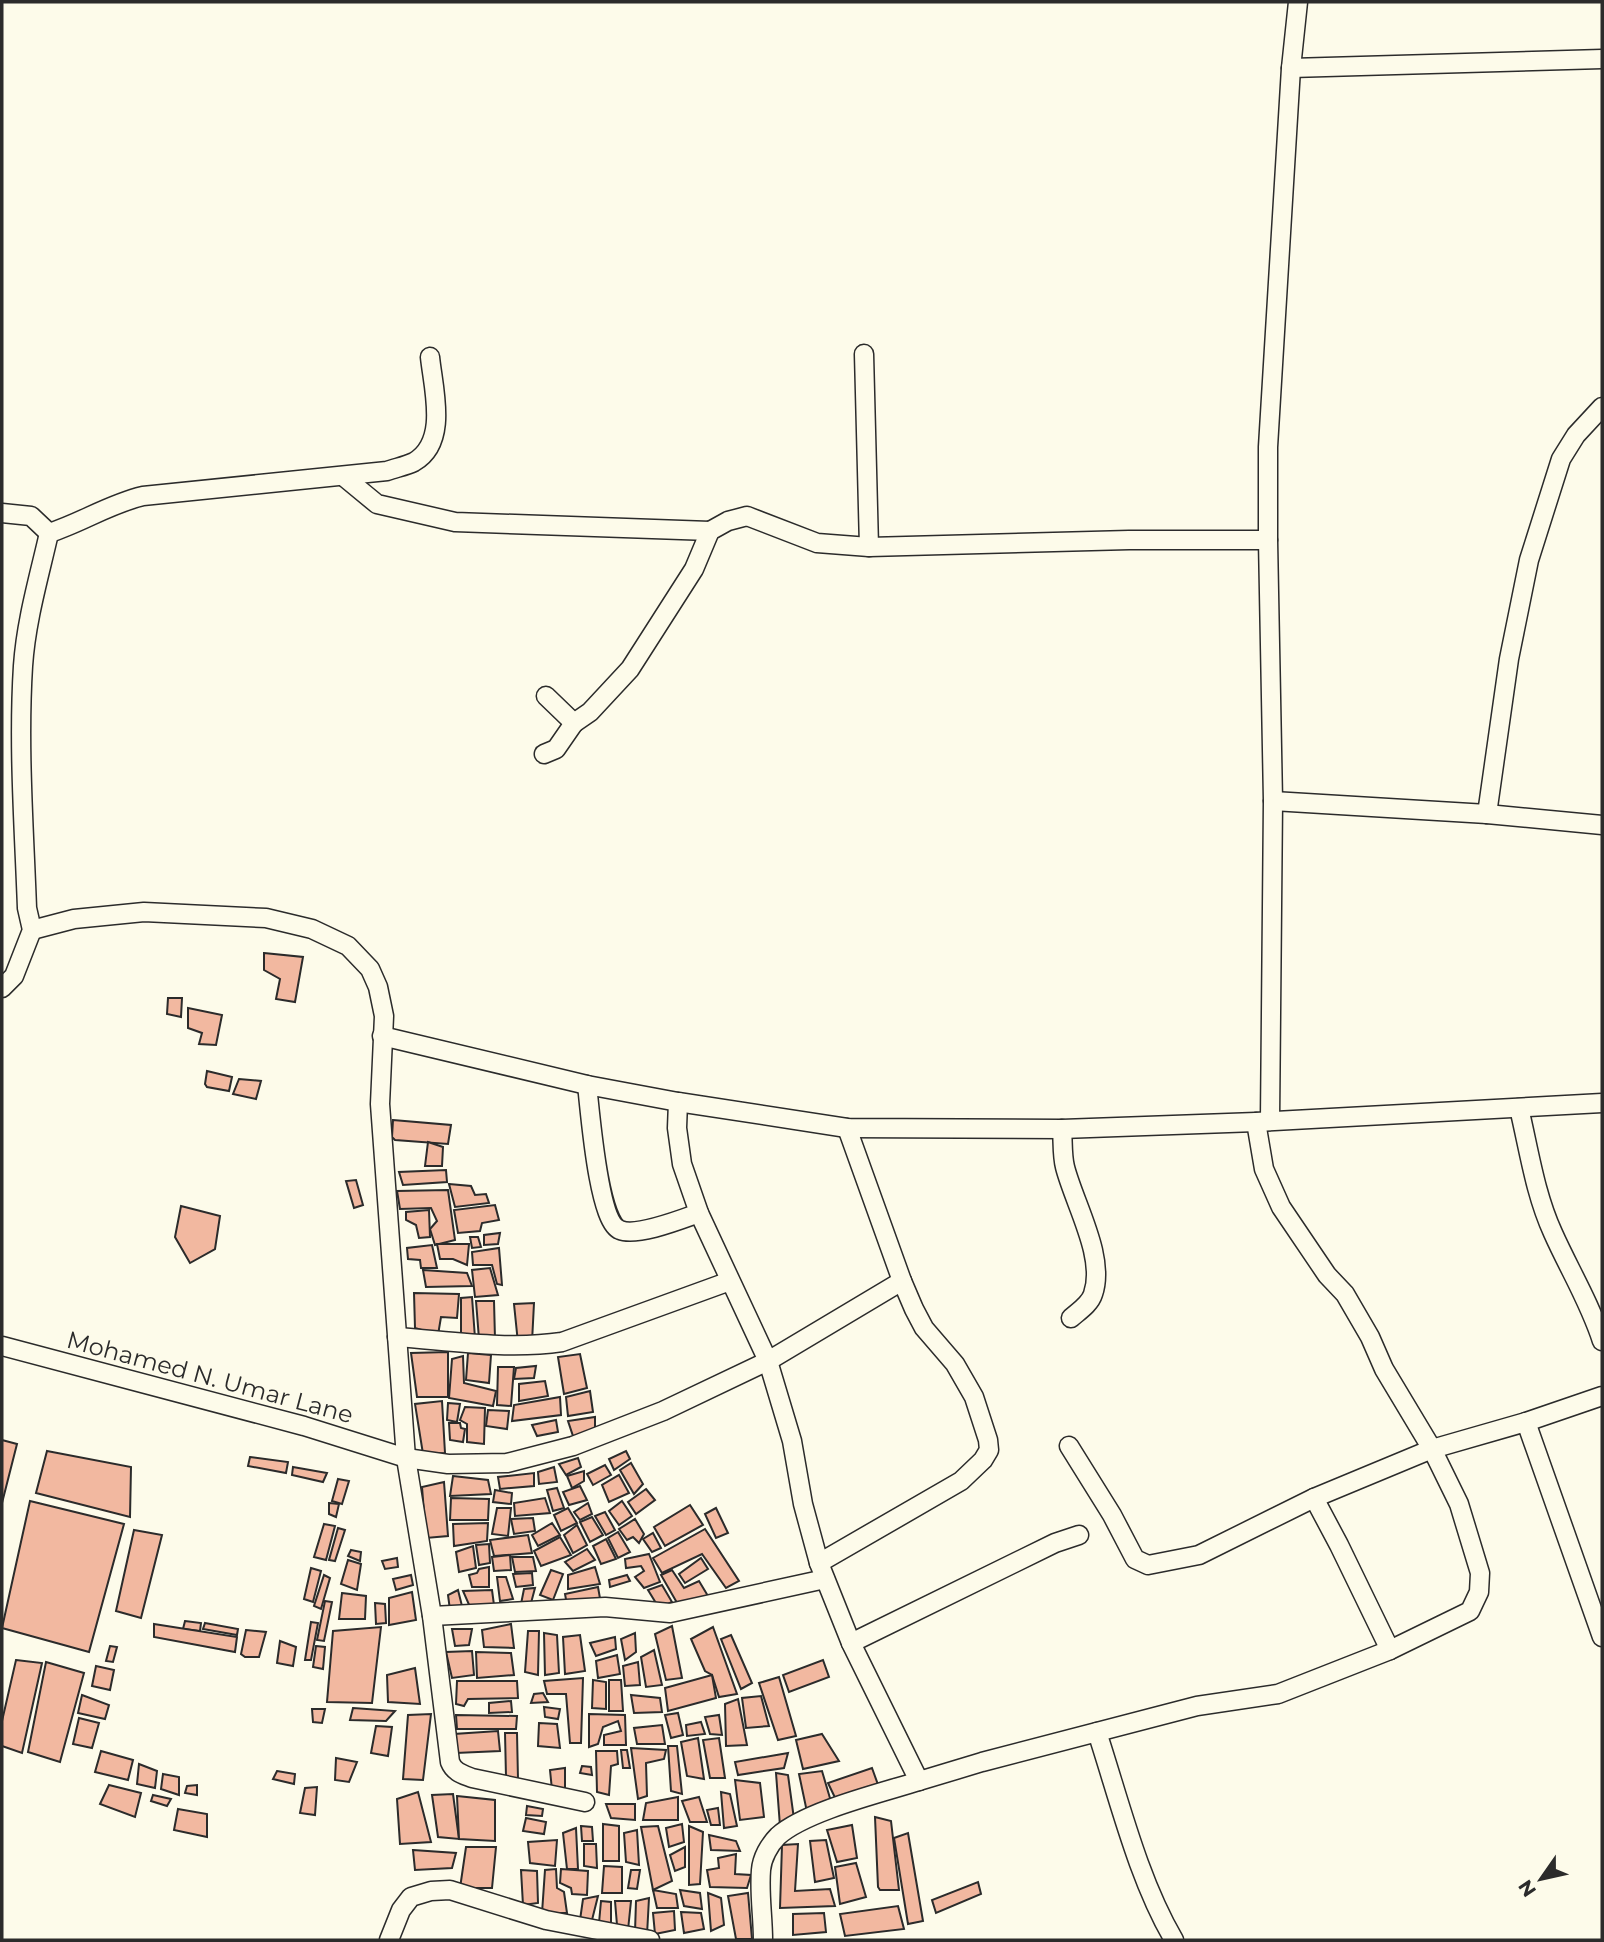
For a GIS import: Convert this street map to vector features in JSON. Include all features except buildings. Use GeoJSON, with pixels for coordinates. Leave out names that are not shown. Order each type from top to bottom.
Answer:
{"type":"FeatureCollection","features":[{"type":"Feature","properties":{"kind":"street"},"geometry":{"type":"LineString","coordinates":[[763,1940],[761,1868],[767,1849],[778,1836],[800,1823],[839,1807],[919,1781],[1097,1732],[1197,1706],[1278,1694],[1390,1650],[1470,1611],[1479,1592],[1480,1573],[1471,1539],[1459,1504],[1432,1449],[1384,1369],[1370,1337],[1345,1294],[1328,1275],[1281,1207],[1264,1169],[1263,1121],[1273,801],[1268,447],[1291,68],[1298,2]]}},
{"type":"Feature","properties":{"kind":"street"},"geometry":{"type":"LineString","coordinates":[[1291,68],[1602,59]]}},
{"type":"Feature","properties":{"kind":"street"},"geometry":{"type":"LineString","coordinates":[[864,354],[869,547]]}},
{"type":"Feature","properties":{"kind":"street"},"geometry":{"type":"LineString","coordinates":[[49,533],[70,527],[124,500],[143,496],[387,471],[415,461],[429,446],[437,425],[430,357]]}},
{"type":"Feature","properties":{"kind":"street"},"geometry":{"type":"LineString","coordinates":[[1487,814],[1509,659],[1529,560],[1561,459],[1576,435],[1602,407]]}},
{"type":"Feature","properties":{"kind":"street"},"geometry":{"type":"LineString","coordinates":[[343,476],[377,504],[455,522],[710,531],[728,521],[747,516],[817,543],[869,547],[1129,540],[1268,540]]}},
{"type":"Feature","properties":{"kind":"street"},"geometry":{"type":"LineString","coordinates":[[2,513],[31,516],[49,533]]}},
{"type":"Feature","properties":{"kind":"street"},"geometry":{"type":"LineString","coordinates":[[544,754],[556,749],[574,723],[590,712],[629,669],[694,569],[710,531]]}},
{"type":"Feature","properties":{"kind":"street"},"geometry":{"type":"LineString","coordinates":[[2,988],[14,976],[32,930],[27,908],[21,759],[23,664],[33,602],[49,533]]}},
{"type":"Feature","properties":{"kind":"street"},"geometry":{"type":"LineString","coordinates":[[546,696],[574,723]]}},
{"type":"Feature","properties":{"kind":"street"},"geometry":{"type":"LineString","coordinates":[[1273,801],[1487,814],[1602,825]]}},
{"type":"Feature","properties":{"kind":"street"},"geometry":{"type":"LineString","coordinates":[[32,930],[74,919],[144,912],[266,918],[312,929],[348,946],[370,969],[383,1007],[380,1104],[406,1458],[432,1616],[450,1762],[453,1769],[472,1778],[585,1802]]}},
{"type":"Feature","properties":{"kind":"street"},"geometry":{"type":"LineString","coordinates":[[382,1036],[587,1085],[847,1128],[1062,1129],[1602,1103]]}},
{"type":"Feature","properties":{"kind":"street"},"geometry":{"type":"LineString","coordinates":[[587,1085],[599,1186],[611,1221],[617,1228],[621,1231],[651,1229],[699,1213]]}},
{"type":"Feature","properties":{"kind":"street"},"geometry":{"type":"LineString","coordinates":[[678,1102],[677,1128],[682,1164],[699,1213],[768,1361],[792,1441],[803,1504],[822,1571],[851,1643],[919,1781]]}},
{"type":"Feature","properties":{"kind":"street"},"geometry":{"type":"LineString","coordinates":[[1519,1108],[1538,1190],[1553,1233],[1572,1269],[1602,1341]]}},
{"type":"Feature","properties":{"kind":"street"},"geometry":{"type":"LineString","coordinates":[[432,1616],[605,1607],[670,1613],[822,1571],[961,1480],[984,1460],[989,1450],[988,1440],[974,1397],[956,1364],[925,1328],[902,1281],[847,1128]]}},
{"type":"Feature","properties":{"kind":"street"},"geometry":{"type":"LineString","coordinates":[[1062,1129],[1065,1167],[1093,1247],[1094,1265],[1093,1294],[1086,1306],[1072,1318]]}},
{"type":"Feature","properties":{"kind":"street"},"geometry":{"type":"LineString","coordinates":[[397,1337],[507,1346],[536,1346],[562,1342],[730,1281]]}},
{"type":"Feature","properties":{"kind":"street","name":"Mohamed N. Umar Lane"},"geometry":{"type":"LineString","coordinates":[[2,1346],[304,1426],[406,1458],[448,1464],[485,1465],[520,1461],[573,1446],[663,1411],[768,1361],[902,1281]]}},
{"type":"Feature","properties":{"kind":"street"},"geometry":{"type":"LineString","coordinates":[[1069,1446],[1112,1515],[1135,1559],[1147,1565],[1199,1555],[1314,1498],[1432,1449],[1526,1422],[1602,1396]]}},
{"type":"Feature","properties":{"kind":"street"},"geometry":{"type":"LineString","coordinates":[[1526,1422],[1602,1637]]}},
{"type":"Feature","properties":{"kind":"street"},"geometry":{"type":"LineString","coordinates":[[1314,1498],[1390,1650]]}},
{"type":"Feature","properties":{"kind":"street"},"geometry":{"type":"LineString","coordinates":[[851,1643],[1055,1543],[1079,1535]]}},
{"type":"Feature","properties":{"kind":"street"},"geometry":{"type":"LineString","coordinates":[[1097,1732],[1148,1887],[1160,1918],[1174,1940]]}},
{"type":"Feature","properties":{"kind":"street"},"geometry":{"type":"LineString","coordinates":[[389,1940],[401,1910],[411,1897],[430,1891],[450,1890],[546,1920],[650,1940]]}}]}
